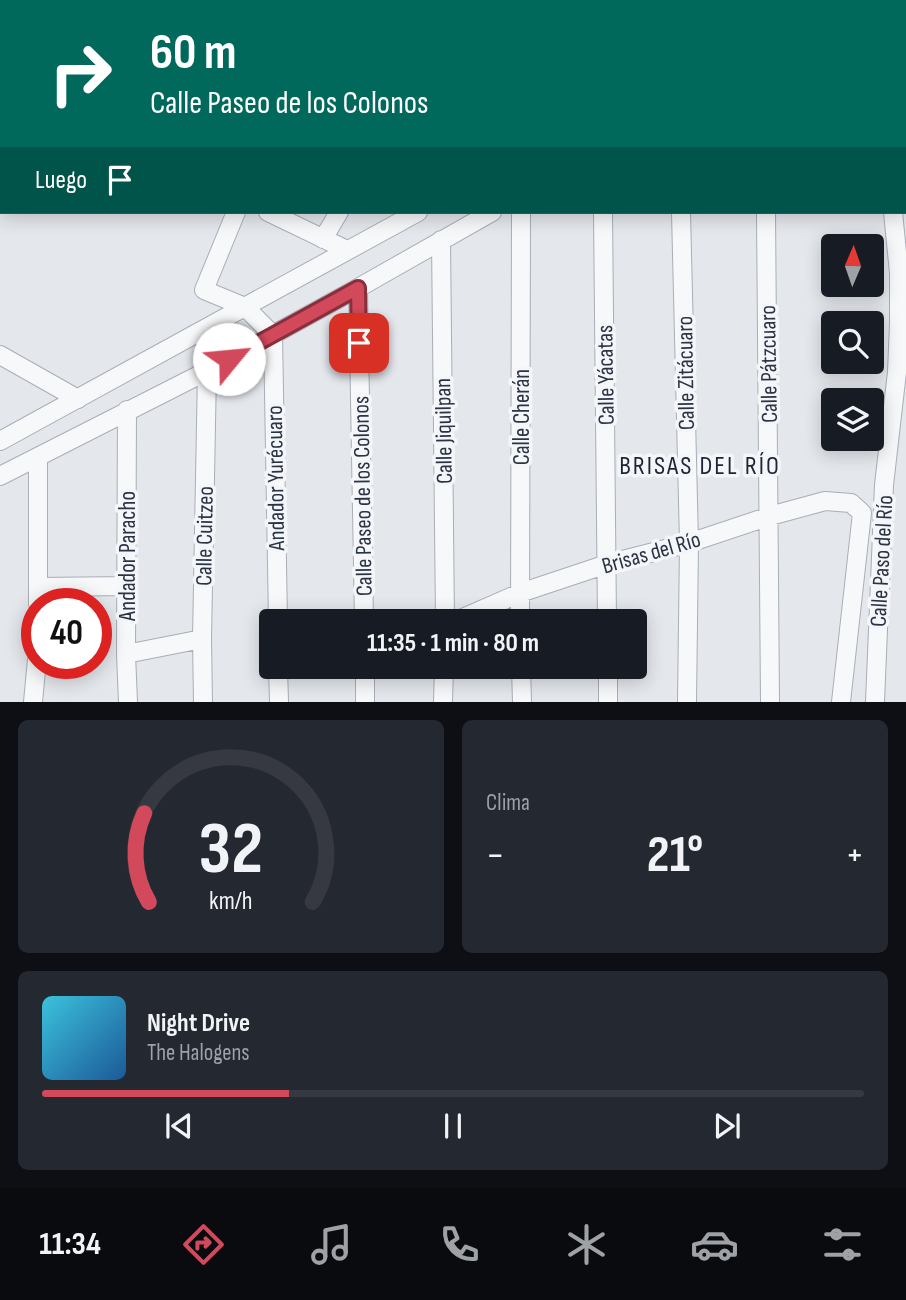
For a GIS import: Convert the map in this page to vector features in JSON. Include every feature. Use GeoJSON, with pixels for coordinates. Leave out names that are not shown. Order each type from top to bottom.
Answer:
{"type":"FeatureCollection","features":[{"type":"Feature","properties":{"kind":"street"},"geometry":{"type":"LineString","coordinates":[[235,214],[204,290],[245,306],[273,335]]}},
{"type":"Feature","properties":{"kind":"street"},"geometry":{"type":"LineString","coordinates":[[272,214],[347,250]]}},
{"type":"Feature","properties":{"kind":"street"},"geometry":{"type":"LineString","coordinates":[[323,239],[338,214]]}},
{"type":"Feature","properties":{"kind":"street"},"geometry":{"type":"LineString","coordinates":[[0,441],[414,214]]}},
{"type":"Feature","properties":{"kind":"street"},"geometry":{"type":"LineString","coordinates":[[0,476],[207,371],[488,214]]}},
{"type":"Feature","properties":{"kind":"street","name":"Calle Cherán"},"geometry":{"type":"LineString","coordinates":[[520,609],[521,214]]}},
{"type":"Feature","properties":{"kind":"street","name":"Calle Yácatas"},"geometry":{"type":"LineString","coordinates":[[603,214],[607,609]]}},
{"type":"Feature","properties":{"kind":"street","name":"Calle Zitácuaro"},"geometry":{"type":"LineString","coordinates":[[681,214],[689,543],[687,702]]}},
{"type":"Feature","properties":{"kind":"street","name":"Calle Pátzcuaro"},"geometry":{"type":"LineString","coordinates":[[766,214],[770,702]]}},
{"type":"Feature","properties":{"kind":"street","name":"Calle Paso del Río"},"geometry":{"type":"LineString","coordinates":[[875,702],[884,485],[900,324],[899,273],[893,214]]}},
{"type":"Feature","properties":{"kind":"street","name":"Calle Jiquilpan"},"geometry":{"type":"LineString","coordinates":[[441,240],[445,609]]}},
{"type":"Feature","properties":{"kind":"street","name":"Calle Paseo de los Colonos"},"geometry":{"type":"LineString","coordinates":[[358,288],[364,609]]}},
{"type":"Feature","properties":{"kind":"street","name":"Andador Yurécuaro"},"geometry":{"type":"LineString","coordinates":[[273,335],[278,609]]}},
{"type":"Feature","properties":{"kind":"street"},"geometry":{"type":"LineString","coordinates":[[0,355],[78,399]]}},
{"type":"Feature","properties":{"kind":"street","name":"Calle Cuitzeo"},"geometry":{"type":"LineString","coordinates":[[203,702],[207,371]]}},
{"type":"Feature","properties":{"kind":"street","name":"Andador Paracho"},"geometry":{"type":"LineString","coordinates":[[127,410],[128,702]]}},
{"type":"Feature","properties":{"kind":"street"},"geometry":{"type":"LineString","coordinates":[[38,457],[38,588]]}},
{"type":"Feature","properties":{"kind":"street","name":"Brisas del Río"},"geometry":{"type":"LineString","coordinates":[[483,609],[520,593],[607,564],[689,543],[770,516],[825,501],[851,503],[862,513],[841,702]]}},
{"type":"Feature","properties":{"kind":"street"},"geometry":{"type":"LineString","coordinates":[[108,588],[128,586]]}},
{"type":"Feature","properties":{"kind":"street"},"geometry":{"type":"LineString","coordinates":[[126,654],[202,639]]}},
{"type":"Feature","properties":{"kind":"street"},"geometry":{"type":"LineString","coordinates":[[33,702],[35,679]]}},
{"type":"Feature","properties":{"kind":"street"},"geometry":{"type":"LineString","coordinates":[[278,679],[279,702]]}},
{"type":"Feature","properties":{"kind":"street"},"geometry":{"type":"LineString","coordinates":[[365,679],[365,702]]}},
{"type":"Feature","properties":{"kind":"street"},"geometry":{"type":"LineString","coordinates":[[443,702],[444,679]]}},
{"type":"Feature","properties":{"kind":"street"},"geometry":{"type":"LineString","coordinates":[[521,679],[522,702]]}},
{"type":"Feature","properties":{"kind":"street"},"geometry":{"type":"LineString","coordinates":[[608,679],[608,702]]}},
{"type":"Feature","properties":{"kind":"district","name":"BRISAS DEL RÍO"},"geometry":{"type":"Point","coordinates":[700,465]}},
{"type":"Feature","properties":{"kind":"route"},"geometry":{"type":"LineString","coordinates":[[229,359],[358,288],[359,343]]}}]}
